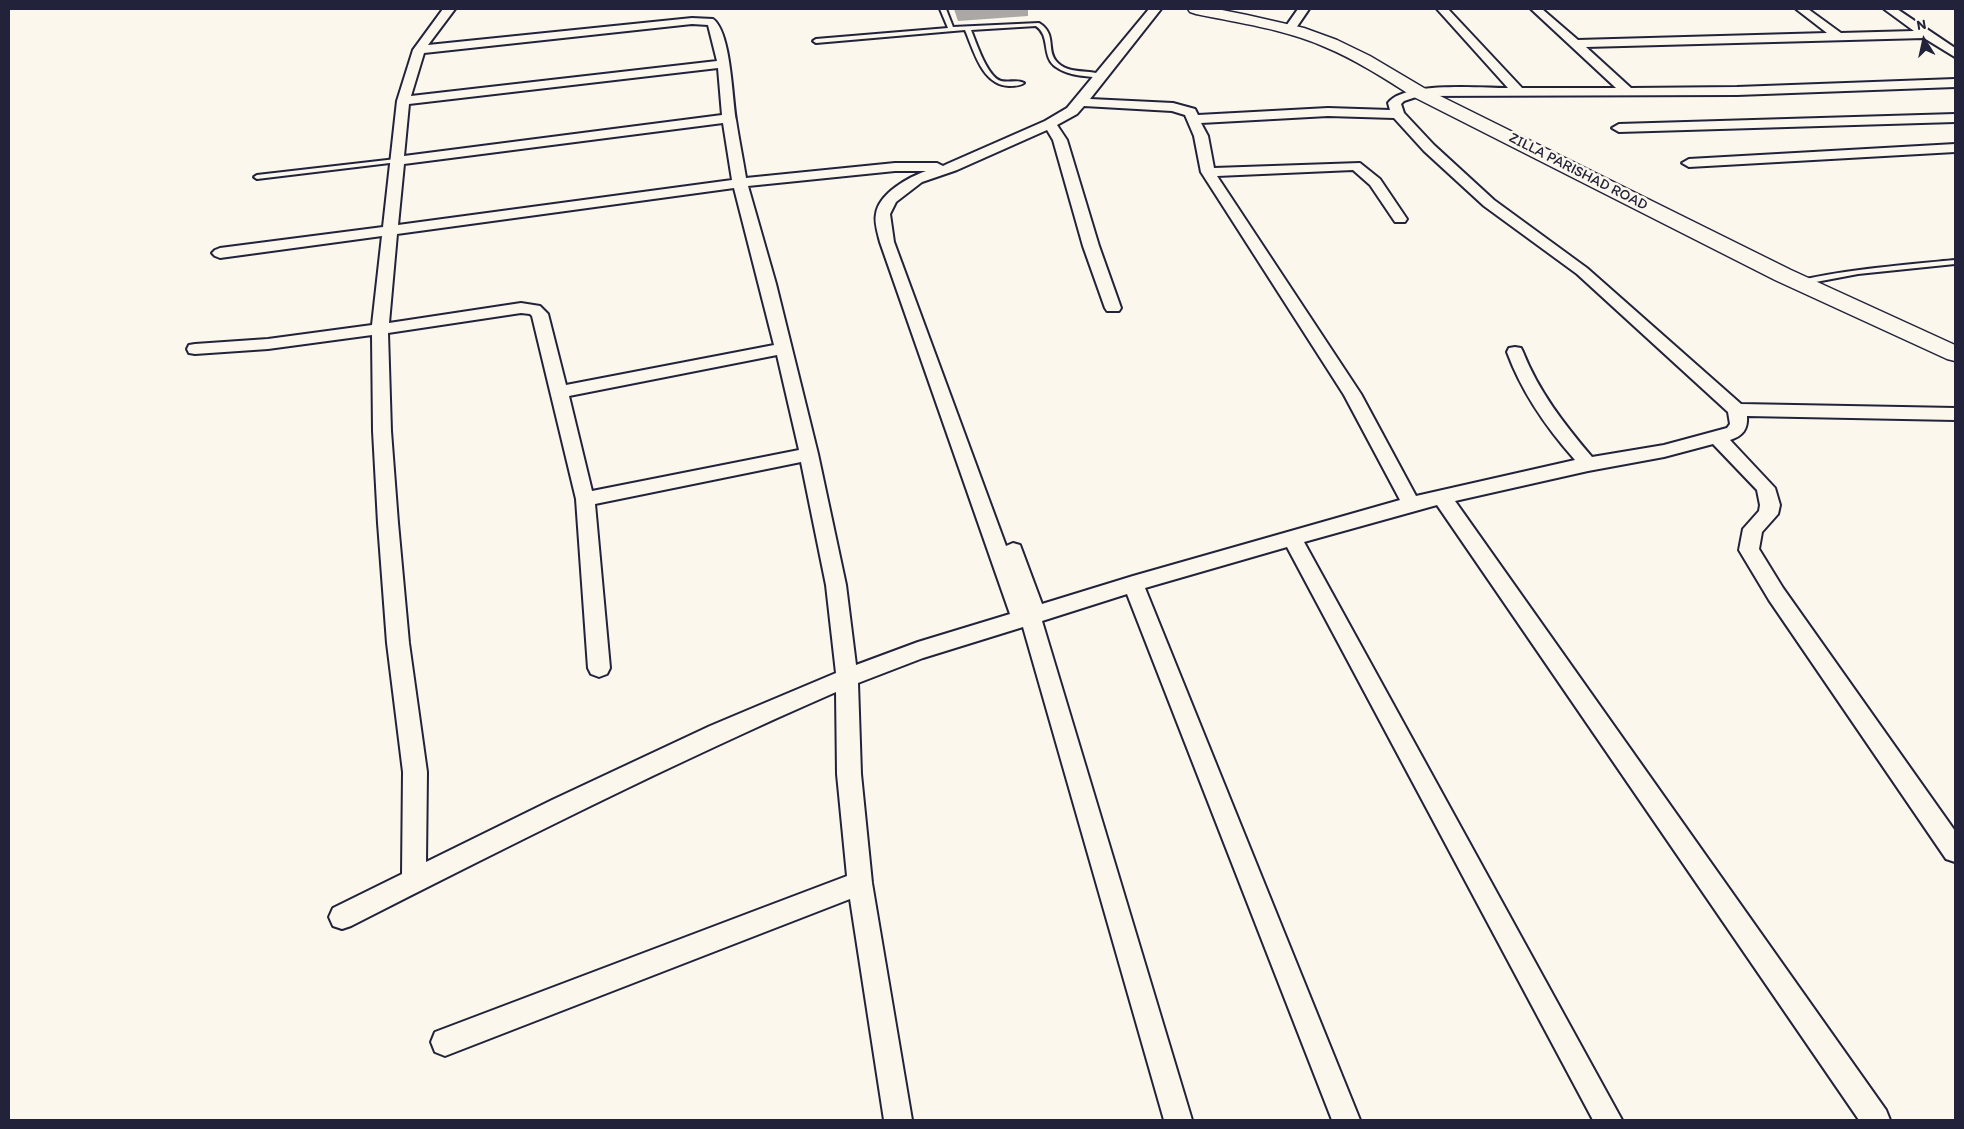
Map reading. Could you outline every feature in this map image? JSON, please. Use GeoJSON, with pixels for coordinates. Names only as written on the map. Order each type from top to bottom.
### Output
{"type":"FeatureCollection","features":[{"type":"Feature","properties":{"kind":"main road","name":"ZILLA PARISHAD ROAD"},"geometry":{"type":"LineString","coordinates":[[1196,9],[1290,29],[1330,43],[1372,64],[1418,92],[1800,283],[1955,354]]}},
{"type":"Feature","properties":{"kind":"street"},"geometry":{"type":"LineString","coordinates":[[414,881],[415,772],[398,643],[388,523],[382,431],[380,329],[403,101],[419,50],[452,9]]}},
{"type":"Feature","properties":{"kind":"street"},"geometry":{"type":"LineString","coordinates":[[1155,9],[1072,111],[1050,124],[929,176],[896,206],[894,219],[899,239],[1029,616],[1178,1120]]}},
{"type":"Feature","properties":{"kind":"street"},"geometry":{"type":"LineString","coordinates":[[1290,29],[1303,9]]}},
{"type":"Feature","properties":{"kind":"street"},"geometry":{"type":"LineString","coordinates":[[1442,9],[1518,91]]}},
{"type":"Feature","properties":{"kind":"street"},"geometry":{"type":"LineString","coordinates":[[1536,9],[1626,90]]}},
{"type":"Feature","properties":{"kind":"street"},"geometry":{"type":"LineString","coordinates":[[1801,9],[1839,37]]}},
{"type":"Feature","properties":{"kind":"street"},"geometry":{"type":"LineString","coordinates":[[1890,9],[1955,53]]}},
{"type":"Feature","properties":{"kind":"street"},"geometry":{"type":"LineString","coordinates":[[419,50],[692,21],[712,16],[724,64],[729,118],[740,183],[810,454],[836,585],[847,678],[849,774],[860,883],[898,1120]]}},
{"type":"Feature","properties":{"kind":"street"},"geometry":{"type":"LineString","coordinates":[[1575,44],[1927,34]]}},
{"type":"Feature","properties":{"kind":"street"},"geometry":{"type":"LineString","coordinates":[[403,101],[724,64]]}},
{"type":"Feature","properties":{"kind":"street"},"geometry":{"type":"LineString","coordinates":[[342,917],[560,808],[718,734],[847,678],[918,651],[1133,584],[1411,504],[1588,464],[1664,451],[1733,433],[1739,425],[1737,410],[1582,271],[1489,203],[1428,148],[1398,114],[1394,103],[1398,98],[1418,92],[1738,91],[1955,83]]}},
{"type":"Feature","properties":{"kind":"street"},"geometry":{"type":"LineString","coordinates":[[1081,102],[1173,107],[1190,112],[1200,136],[1208,172],[1352,394],[1411,504]]}},
{"type":"Feature","properties":{"kind":"street"},"geometry":{"type":"LineString","coordinates":[[1194,119],[1310,113],[1398,114]]}},
{"type":"Feature","properties":{"kind":"street"},"geometry":{"type":"LineString","coordinates":[[396,161],[729,118]]}},
{"type":"Feature","properties":{"kind":"street"},"geometry":{"type":"LineString","coordinates":[[1619,128],[1955,118]]}},
{"type":"Feature","properties":{"kind":"street"},"geometry":{"type":"LineString","coordinates":[[1050,124],[1060,140],[1091,246],[1113,308]]}},
{"type":"Feature","properties":{"kind":"street"},"geometry":{"type":"LineString","coordinates":[[1689,163],[1955,148]]}},
{"type":"Feature","properties":{"kind":"street"},"geometry":{"type":"LineString","coordinates":[[1208,172],[1355,166],[1365,170],[1372,178],[1400,219]]}},
{"type":"Feature","properties":{"kind":"street"},"geometry":{"type":"LineString","coordinates":[[220,253],[740,183],[895,167],[952,167]]}},
{"type":"Feature","properties":{"kind":"street"},"geometry":{"type":"LineString","coordinates":[[195,349],[268,344],[521,308],[534,309],[540,314],[585,499],[599,668]]}},
{"type":"Feature","properties":{"kind":"street"},"geometry":{"type":"LineString","coordinates":[[559,392],[784,348]]}},
{"type":"Feature","properties":{"kind":"street"},"geometry":{"type":"LineString","coordinates":[[1515,352],[1523,377],[1535,398],[1588,464]]}},
{"type":"Feature","properties":{"kind":"street"},"geometry":{"type":"LineString","coordinates":[[1737,410],[1955,414]]}},
{"type":"Feature","properties":{"kind":"street"},"geometry":{"type":"LineString","coordinates":[[1718,438],[1766,488],[1770,505],[1768,514],[1753,529],[1749,550],[1776,594],[1952,840]]}},
{"type":"Feature","properties":{"kind":"street"},"geometry":{"type":"LineString","coordinates":[[585,499],[810,454]]}},
{"type":"Feature","properties":{"kind":"street"},"geometry":{"type":"LineString","coordinates":[[1442,497],[1876,1120]]}},
{"type":"Feature","properties":{"kind":"street"},"geometry":{"type":"LineString","coordinates":[[1292,539],[1608,1120]]}},
{"type":"Feature","properties":{"kind":"street"},"geometry":{"type":"LineString","coordinates":[[1133,584],[1346,1120]]}},
{"type":"Feature","properties":{"kind":"street"},"geometry":{"type":"LineString","coordinates":[[445,1042],[860,883]]}},
{"type":"Feature","properties":{"kind":"lane"},"geometry":{"type":"LineString","coordinates":[[942,9],[951,29]]}},
{"type":"Feature","properties":{"kind":"lane"},"geometry":{"type":"LineString","coordinates":[[816,41],[951,29],[1037,24],[1044,27],[1052,60],[1059,67],[1102,76]]}},
{"type":"Feature","properties":{"kind":"lane"},"geometry":{"type":"LineString","coordinates":[[967,28],[989,74],[994,80],[1004,84],[1020,84]]}},
{"type":"Feature","properties":{"kind":"lane"},"geometry":{"type":"LineString","coordinates":[[257,176],[396,161]]}},
{"type":"Feature","properties":{"kind":"lane"},"geometry":{"type":"LineString","coordinates":[[1800,283],[1830,275],[1861,270],[1955,262]]}}]}
